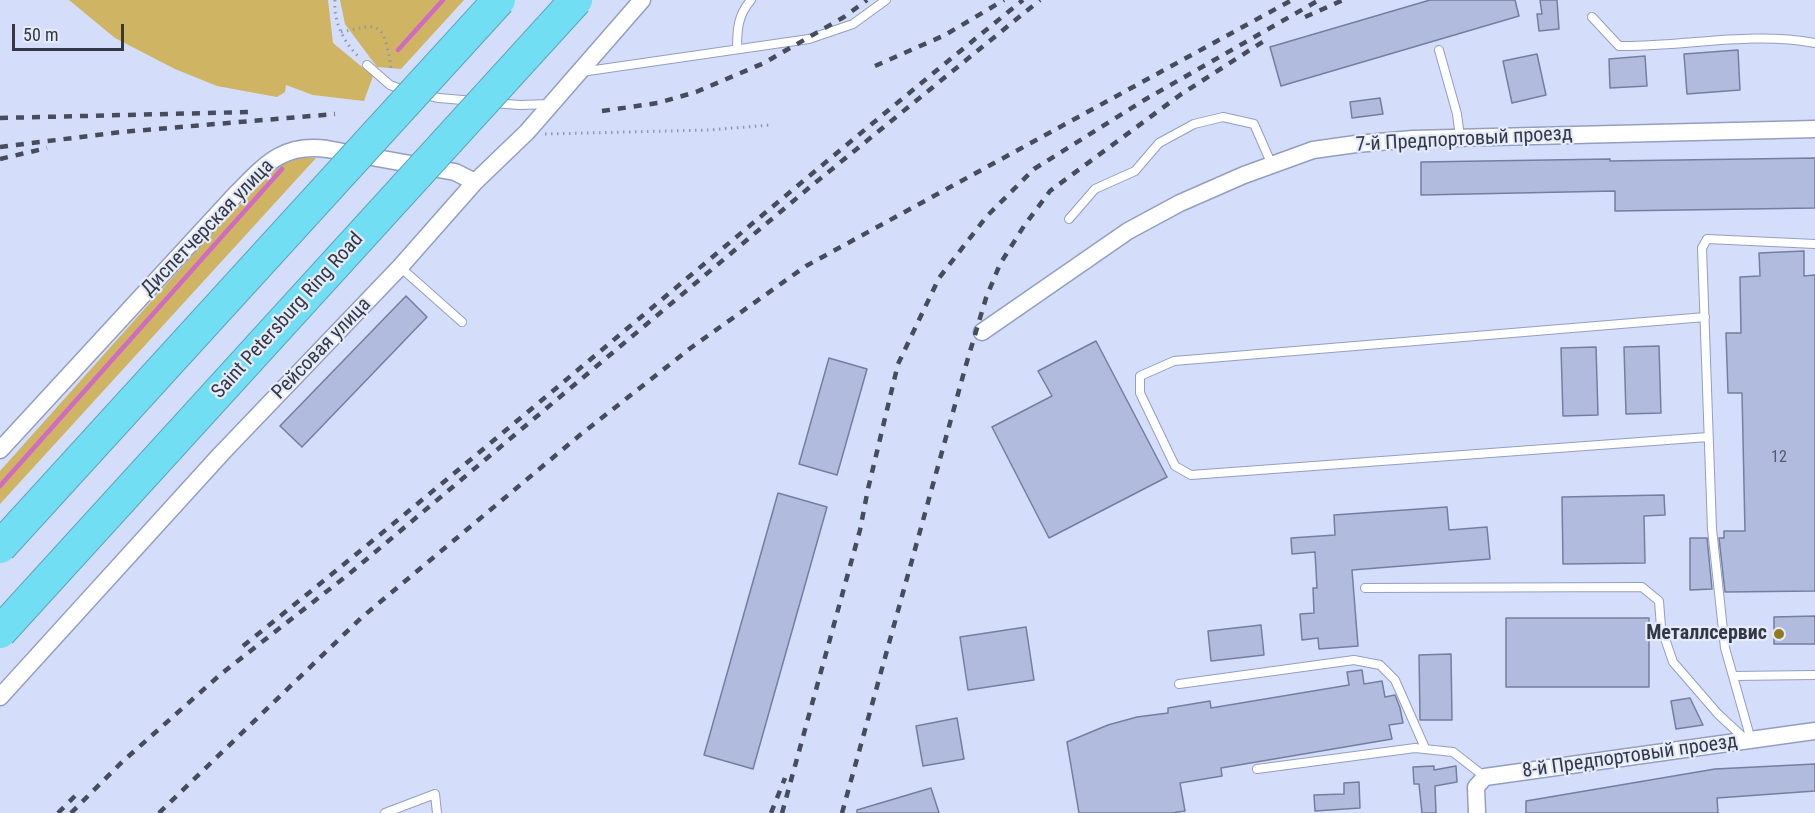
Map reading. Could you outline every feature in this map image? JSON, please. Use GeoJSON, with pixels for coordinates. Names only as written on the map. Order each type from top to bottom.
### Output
{"type":"FeatureCollection","features":[{"type":"Feature","properties":{"kind":"highway"},"geometry":{"type":"LineString","coordinates":[[0,547],[499,0]]}},
{"type":"Feature","properties":{"kind":"highway","name":"Saint Petersburg Ring Road"},"geometry":{"type":"LineString","coordinates":[[0,632],[576,0]]}},
{"type":"Feature","properties":{"kind":"street","name":"Рейсовая улица"},"geometry":{"type":"LineString","coordinates":[[0,697],[221,454],[400,267],[475,182],[527,132],[642,0]]}},
{"type":"Feature","properties":{"kind":"street","name":"7-й Предпортовый проезд"},"geometry":{"type":"LineString","coordinates":[[982,332],[1128,231],[1180,203],[1244,175],[1313,150],[1356,144],[1460,137],[1815,129]]}},
{"type":"Feature","properties":{"kind":"street","name":"Диспетчерская улица"},"geometry":{"type":"LineString","coordinates":[[0,450],[236,194],[278,155],[286,151],[315,147],[455,172],[475,182]]}},
{"type":"Feature","properties":{"kind":"street","name":"8-й Предпортовый проезд"},"geometry":{"type":"LineString","coordinates":[[1485,777],[1815,731]]}},
{"type":"Feature","properties":{"kind":"street"},"geometry":{"type":"LineString","coordinates":[[1477,813],[1476,787],[1485,777]]}},
{"type":"Feature","properties":{"kind":"lane"},"geometry":{"type":"LineString","coordinates":[[737,49],[737,26],[742,10],[751,0]]}},
{"type":"Feature","properties":{"kind":"lane"},"geometry":{"type":"LineString","coordinates":[[577,73],[808,39],[853,24],[886,0]]}},
{"type":"Feature","properties":{"kind":"lane"},"geometry":{"type":"LineString","coordinates":[[1592,17],[1619,46],[1657,46],[1747,38],[1794,39],[1815,43]]}},
{"type":"Feature","properties":{"kind":"lane"},"geometry":{"type":"LineString","coordinates":[[1439,50],[1460,137]]}},
{"type":"Feature","properties":{"kind":"lane"},"geometry":{"type":"LineString","coordinates":[[367,65],[390,84],[404,90],[439,98],[520,105],[551,104]]}},
{"type":"Feature","properties":{"kind":"lane"},"geometry":{"type":"LineString","coordinates":[[1069,219],[1095,189],[1135,171],[1159,143],[1194,124],[1223,117],[1254,124],[1272,165]]}},
{"type":"Feature","properties":{"kind":"lane"},"geometry":{"type":"LineString","coordinates":[[1749,740],[1725,648],[1712,529],[1702,248],[1707,239],[1815,244]]}},
{"type":"Feature","properties":{"kind":"lane"},"geometry":{"type":"LineString","coordinates":[[400,267],[462,322]]}},
{"type":"Feature","properties":{"kind":"lane"},"geometry":{"type":"LineString","coordinates":[[1704,317],[1174,361],[1140,376],[1140,393],[1175,466],[1191,475],[1708,437]]}},
{"type":"Feature","properties":{"kind":"lane"},"geometry":{"type":"LineString","coordinates":[[1365,588],[1641,587],[1659,601],[1661,627],[1673,662],[1713,709],[1749,740]]}},
{"type":"Feature","properties":{"kind":"lane"},"geometry":{"type":"LineString","coordinates":[[1179,684],[1354,660],[1380,665],[1395,680],[1425,748]]}},
{"type":"Feature","properties":{"kind":"lane"},"geometry":{"type":"LineString","coordinates":[[1733,676],[1815,675]]}},
{"type":"Feature","properties":{"kind":"lane"},"geometry":{"type":"LineString","coordinates":[[1257,769],[1425,748],[1453,752],[1485,777]]}},
{"type":"Feature","properties":{"kind":"lane"},"geometry":{"type":"LineString","coordinates":[[385,813],[435,794],[436,813]]}},
{"type":"Feature","properties":{"kind":"path"},"geometry":{"type":"LineString","coordinates":[[335,0],[335,14],[341,32],[354,52],[367,65]]}},
{"type":"Feature","properties":{"kind":"path"},"geometry":{"type":"LineString","coordinates":[[341,32],[377,27],[384,34],[391,64],[390,84]]}},
{"type":"Feature","properties":{"kind":"path"},"geometry":{"type":"LineString","coordinates":[[527,132],[546,134],[709,130],[771,125]]}},
{"type":"Feature","properties":{"kind":"shaded area"},"geometry":{"type":"Polygon","coordinates":[[[69,0],[328,0],[333,43],[373,76],[364,101],[313,95],[286,85],[285,92],[277,97],[217,86],[175,69],[115,38],[69,0]]]}},
{"type":"Feature","properties":{"kind":"shaded area"},"geometry":{"type":"Polygon","coordinates":[[[340,0],[464,0],[401,69],[377,67],[345,24],[340,0]]]}},
{"type":"Feature","properties":{"kind":"shaded area"},"geometry":{"type":"Polygon","coordinates":[[[301,158],[316,158],[0,504],[0,471],[222,222],[278,167],[301,158]]]}},
{"type":"Feature","properties":{"kind":"building"},"geometry":{"type":"Polygon","coordinates":[[[1430,0],[1515,0],[1519,16],[1281,86],[1270,47],[1430,0]]]}},
{"type":"Feature","properties":{"kind":"building"},"geometry":{"type":"Polygon","coordinates":[[[1540,0],[1557,0],[1559,29],[1539,31],[1537,14],[1542,14],[1540,0]]]}},
{"type":"Feature","properties":{"kind":"building"},"geometry":{"type":"Polygon","coordinates":[[[1738,50],[1740,90],[1687,94],[1684,54],[1738,50]]]}},
{"type":"Feature","properties":{"kind":"building"},"geometry":{"type":"Polygon","coordinates":[[[1537,54],[1546,95],[1512,103],[1503,61],[1537,54]]]}},
{"type":"Feature","properties":{"kind":"building"},"geometry":{"type":"Polygon","coordinates":[[[1645,56],[1647,86],[1610,88],[1609,59],[1645,56]]]}},
{"type":"Feature","properties":{"kind":"building"},"geometry":{"type":"Polygon","coordinates":[[[1380,98],[1383,114],[1352,118],[1350,102],[1380,98]]]}},
{"type":"Feature","properties":{"kind":"building"},"geometry":{"type":"Polygon","coordinates":[[[1815,158],[1815,208],[1615,211],[1615,191],[1421,195],[1421,162],[1815,158]]]}},
{"type":"Feature","properties":{"kind":"building"},"geometry":{"type":"Polygon","coordinates":[[[1804,251],[1804,276],[1815,275],[1815,591],[1725,592],[1719,538],[1724,538],[1724,531],[1745,531],[1742,393],[1728,393],[1726,333],[1741,333],[1740,277],[1760,276],[1759,253],[1804,251]]]}},
{"type":"Feature","properties":{"kind":"building"},"geometry":{"type":"Polygon","coordinates":[[[406,296],[427,317],[302,447],[280,426],[406,296]]]}},
{"type":"Feature","properties":{"kind":"building"},"geometry":{"type":"Polygon","coordinates":[[[1096,341],[1167,477],[1049,538],[992,427],[1052,396],[1038,371],[1096,341]]]}},
{"type":"Feature","properties":{"kind":"building"},"geometry":{"type":"Polygon","coordinates":[[[1659,346],[1661,413],[1626,414],[1624,347],[1659,346]]]}},
{"type":"Feature","properties":{"kind":"building"},"geometry":{"type":"Polygon","coordinates":[[[1596,347],[1598,415],[1563,416],[1561,348],[1596,347]]]}},
{"type":"Feature","properties":{"kind":"building"},"geometry":{"type":"Polygon","coordinates":[[[829,358],[867,369],[837,475],[799,464],[829,358]]]}},
{"type":"Feature","properties":{"kind":"building"},"geometry":{"type":"Polygon","coordinates":[[[778,493],[827,507],[753,769],[704,755],[778,493]]]}},
{"type":"Feature","properties":{"kind":"building"},"geometry":{"type":"Polygon","coordinates":[[[1664,495],[1665,515],[1644,516],[1645,563],[1563,564],[1562,497],[1664,495]]]}},
{"type":"Feature","properties":{"kind":"building"},"geometry":{"type":"Polygon","coordinates":[[[1447,507],[1449,530],[1487,527],[1490,559],[1352,570],[1358,646],[1319,649],[1318,638],[1302,640],[1300,614],[1314,613],[1313,588],[1317,588],[1315,552],[1292,554],[1291,538],[1335,535],[1334,515],[1447,507]]]}},
{"type":"Feature","properties":{"kind":"building"},"geometry":{"type":"Polygon","coordinates":[[[1690,538],[1707,538],[1712,589],[1690,590],[1690,538]]]}},
{"type":"Feature","properties":{"kind":"building"},"geometry":{"type":"Polygon","coordinates":[[[1815,616],[1815,644],[1774,644],[1774,617],[1815,616]]]}},
{"type":"Feature","properties":{"kind":"building"},"geometry":{"type":"Polygon","coordinates":[[[1506,618],[1649,618],[1649,687],[1506,687],[1506,618]]]}},
{"type":"Feature","properties":{"kind":"building"},"geometry":{"type":"Polygon","coordinates":[[[1261,625],[1264,655],[1211,661],[1208,631],[1261,625]]]}},
{"type":"Feature","properties":{"kind":"building"},"geometry":{"type":"Polygon","coordinates":[[[1026,627],[1034,680],[968,690],[960,637],[1026,627]]]}},
{"type":"Feature","properties":{"kind":"building"},"geometry":{"type":"Polygon","coordinates":[[[1451,654],[1452,720],[1420,720],[1419,655],[1451,654]]]}},
{"type":"Feature","properties":{"kind":"building"},"geometry":{"type":"Polygon","coordinates":[[[1362,670],[1364,684],[1382,681],[1385,697],[1395,695],[1403,723],[1389,725],[1392,739],[1221,768],[1222,776],[1180,783],[1185,811],[1079,813],[1067,742],[1108,725],[1137,717],[1168,713],[1168,708],[1210,701],[1211,708],[1349,685],[1347,672],[1362,670]]]}},
{"type":"Feature","properties":{"kind":"building"},"geometry":{"type":"Polygon","coordinates":[[[1690,698],[1703,725],[1676,729],[1671,701],[1690,698]]]}},
{"type":"Feature","properties":{"kind":"building"},"geometry":{"type":"Polygon","coordinates":[[[957,718],[964,759],[923,766],[916,726],[957,718]]]}},
{"type":"Feature","properties":{"kind":"building"},"geometry":{"type":"Polygon","coordinates":[[[1815,764],[1815,791],[1717,798],[1718,813],[1526,813],[1526,801],[1715,769],[1815,764]]]}},
{"type":"Feature","properties":{"kind":"building"},"geometry":{"type":"Polygon","coordinates":[[[1434,766],[1434,770],[1456,766],[1457,782],[1435,786],[1436,813],[1422,813],[1419,784],[1414,784],[1413,767],[1434,766]]]}},
{"type":"Feature","properties":{"kind":"building"},"geometry":{"type":"Polygon","coordinates":[[[1359,782],[1360,808],[1315,811],[1314,795],[1344,794],[1344,783],[1359,782]]]}},
{"type":"Feature","properties":{"kind":"building"},"geometry":{"type":"Polygon","coordinates":[[[931,788],[939,813],[857,813],[857,810],[931,788]]]}},
{"type":"Feature","properties":{"kind":"waterway"},"geometry":{"type":"LineString","coordinates":[[398,50],[443,0]]}},
{"type":"Feature","properties":{"kind":"waterway"},"geometry":{"type":"LineString","coordinates":[[0,486],[282,169]]}},
{"type":"Feature","properties":{"kind":"railway"},"geometry":{"type":"LineString","coordinates":[[602,111],[658,103],[696,92],[764,63],[844,17],[867,0]]}},
{"type":"Feature","properties":{"kind":"railway"},"geometry":{"type":"LineString","coordinates":[[875,66],[945,35],[1004,0]]}},
{"type":"Feature","properties":{"kind":"railway"},"geometry":{"type":"LineString","coordinates":[[243,646],[1023,0]]}},
{"type":"Feature","properties":{"kind":"railway"},"geometry":{"type":"LineString","coordinates":[[71,813],[122,762],[221,674],[349,574],[810,187],[1040,0]]}},
{"type":"Feature","properties":{"kind":"railway"},"geometry":{"type":"LineString","coordinates":[[159,813],[361,618],[580,435],[692,347],[806,266],[1292,0]]}},
{"type":"Feature","properties":{"kind":"railway"},"geometry":{"type":"LineString","coordinates":[[782,813],[860,530],[898,364],[939,278],[987,216],[1034,169],[1146,99],[1319,0]]}},
{"type":"Feature","properties":{"kind":"railway"},"geometry":{"type":"LineString","coordinates":[[1305,17],[1343,0]]}},
{"type":"Feature","properties":{"kind":"railway"},"geometry":{"type":"LineString","coordinates":[[842,813],[966,365],[986,298],[1000,264],[1050,191],[1180,95],[1267,39]]}},
{"type":"Feature","properties":{"kind":"railway"},"geometry":{"type":"LineString","coordinates":[[0,118],[250,112]]}},
{"type":"Feature","properties":{"kind":"railway"},"geometry":{"type":"LineString","coordinates":[[0,147],[121,132],[335,114]]}},
{"type":"Feature","properties":{"kind":"railway"},"geometry":{"type":"LineString","coordinates":[[0,159],[47,148]]}},
{"type":"Feature","properties":{"kind":"railway"},"geometry":{"type":"LineString","coordinates":[[771,813],[785,778]]}},
{"type":"Feature","properties":{"kind":"railway"},"geometry":{"type":"LineString","coordinates":[[58,813],[75,796]]}},
{"type":"Feature","properties":{"kind":"place","name":"Металлсервис"},"geometry":{"type":"Point","coordinates":[1779,634]}}]}
